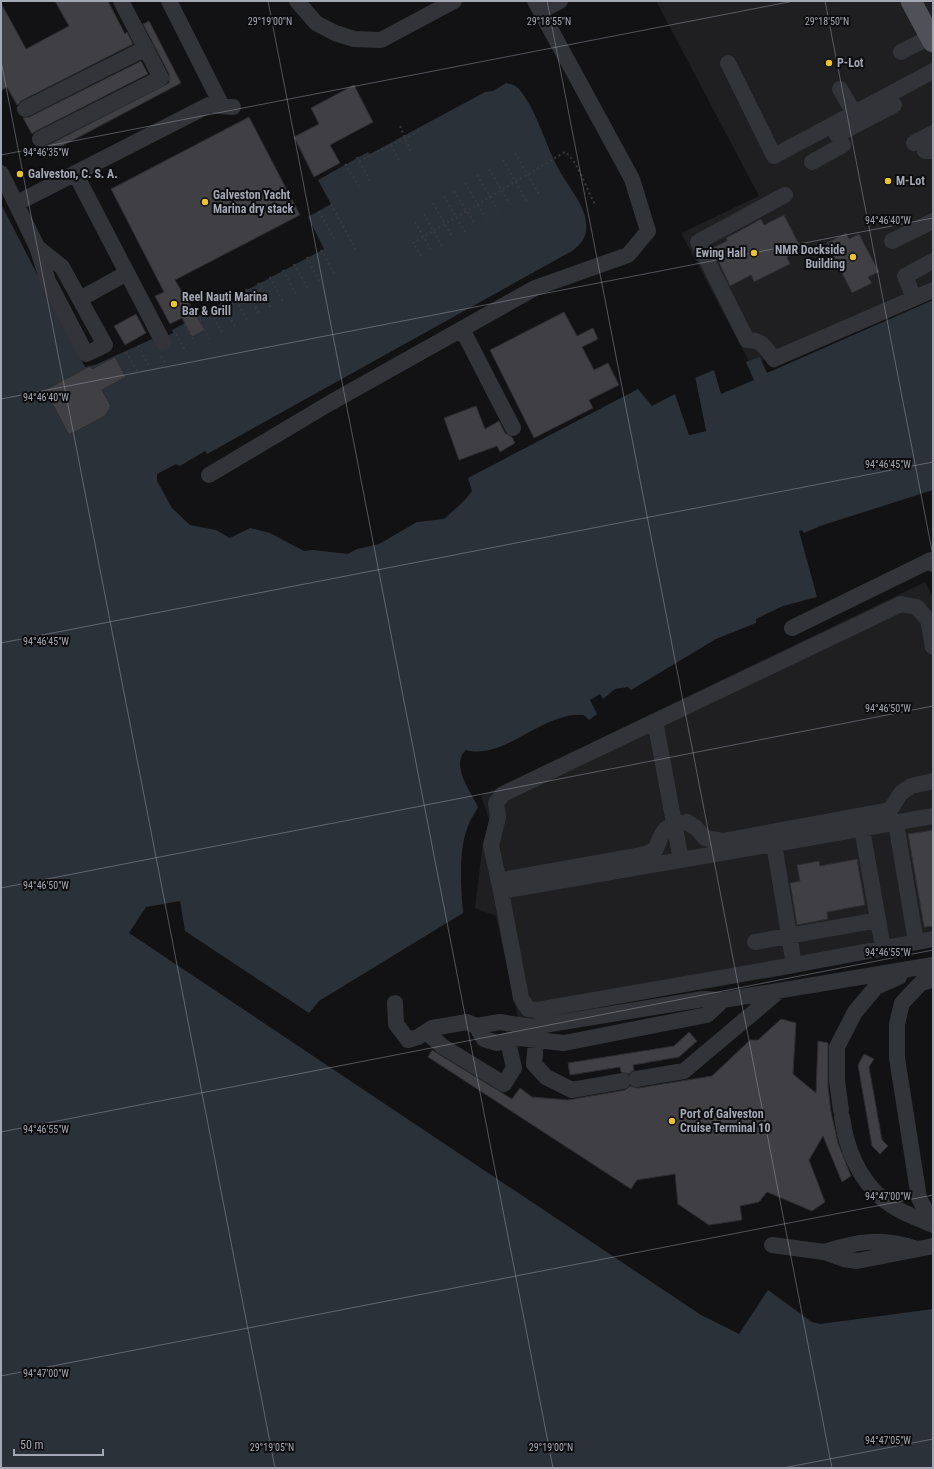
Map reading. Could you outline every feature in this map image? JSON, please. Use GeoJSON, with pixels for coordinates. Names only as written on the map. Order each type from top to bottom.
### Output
{"type":"FeatureCollection","features":[{"type":"Feature","properties":{"kind":"main road"},"geometry":{"type":"LineString","coordinates":[[911,1],[932,39]]}},
{"type":"Feature","properties":{"kind":"street"},"geometry":{"type":"LineString","coordinates":[[40,139],[161,78],[121,1]]}},
{"type":"Feature","properties":{"kind":"street"},"geometry":{"type":"LineString","coordinates":[[17,203],[208,105],[228,106],[170,1]]}},
{"type":"Feature","properties":{"kind":"street"},"geometry":{"type":"LineString","coordinates":[[304,4],[316,22],[335,33],[354,39],[381,40],[454,1]]}},
{"type":"Feature","properties":{"kind":"street"},"geometry":{"type":"LineString","coordinates":[[209,475],[330,403],[535,288],[628,255],[648,231],[632,179],[538,6],[560,1]]}},
{"type":"Feature","properties":{"kind":"street"},"geometry":{"type":"LineString","coordinates":[[901,52],[932,39]]}},
{"type":"Feature","properties":{"kind":"street"},"geometry":{"type":"LineString","coordinates":[[25,109],[146,48]]}},
{"type":"Feature","properties":{"kind":"street"},"geometry":{"type":"LineString","coordinates":[[728,63],[774,156],[933,71]]}},
{"type":"Feature","properties":{"kind":"street"},"geometry":{"type":"LineString","coordinates":[[840,90],[854,114]]}},
{"type":"Feature","properties":{"kind":"street"},"geometry":{"type":"LineString","coordinates":[[812,162],[840,140],[894,106]]}},
{"type":"Feature","properties":{"kind":"street"},"geometry":{"type":"LineString","coordinates":[[914,143],[933,133]]}},
{"type":"Feature","properties":{"kind":"street"},"geometry":{"type":"LineString","coordinates":[[930,159],[925,151],[927,145],[933,142]]}},
{"type":"Feature","properties":{"kind":"street"},"geometry":{"type":"LineString","coordinates":[[1,173],[37,246],[48,281],[86,354],[105,344],[62,267],[37,246]]}},
{"type":"Feature","properties":{"kind":"street"},"geometry":{"type":"LineString","coordinates":[[74,173],[163,342]]}},
{"type":"Feature","properties":{"kind":"street"},"geometry":{"type":"LineString","coordinates":[[785,195],[698,242],[747,340],[757,340],[763,343],[774,359],[933,290]]}},
{"type":"Feature","properties":{"kind":"street"},"geometry":{"type":"LineString","coordinates":[[892,241],[933,222]]}},
{"type":"Feature","properties":{"kind":"street"},"geometry":{"type":"LineString","coordinates":[[914,298],[905,276],[933,261]]}},
{"type":"Feature","properties":{"kind":"street"},"geometry":{"type":"LineString","coordinates":[[80,299],[127,273]]}},
{"type":"Feature","properties":{"kind":"street"},"geometry":{"type":"LineString","coordinates":[[462,329],[513,428]]}},
{"type":"Feature","properties":{"kind":"street"},"geometry":{"type":"LineString","coordinates":[[792,628],[931,560],[933,564]]}},
{"type":"Feature","properties":{"kind":"street"},"geometry":{"type":"LineString","coordinates":[[933,647],[928,620],[917,606],[901,604],[503,794],[496,803],[498,816],[492,846],[521,998],[528,1009],[537,1010],[933,939]]}},
{"type":"Feature","properties":{"kind":"street"},"geometry":{"type":"LineString","coordinates":[[655,721],[681,860]]}},
{"type":"Feature","properties":{"kind":"street"},"geometry":{"type":"LineString","coordinates":[[500,886],[646,854],[656,849],[661,834],[669,825],[687,822],[696,828],[704,838],[723,840],[890,810],[901,793],[911,786],[933,782]]}},
{"type":"Feature","properties":{"kind":"street"},"geometry":{"type":"LineString","coordinates":[[500,886],[681,860],[933,816]]}},
{"type":"Feature","properties":{"kind":"street"},"geometry":{"type":"LineString","coordinates":[[896,823],[916,942]]}},
{"type":"Feature","properties":{"kind":"street"},"geometry":{"type":"LineString","coordinates":[[862,829],[883,948]]}},
{"type":"Feature","properties":{"kind":"street"},"geometry":{"type":"LineString","coordinates":[[774,844],[794,965]]}},
{"type":"Feature","properties":{"kind":"street"},"geometry":{"type":"LineString","coordinates":[[755,942],[878,920]]}},
{"type":"Feature","properties":{"kind":"street"},"geometry":{"type":"LineString","coordinates":[[476,1026],[484,1039],[497,1042],[508,1041],[534,1034],[702,999],[723,1000],[926,966]]}},
{"type":"Feature","properties":{"kind":"street"},"geometry":{"type":"LineString","coordinates":[[926,966],[876,987],[855,1012],[837,1047],[837,1081],[845,1137],[860,1172],[884,1200],[933,1224]]}},
{"type":"Feature","properties":{"kind":"street"},"geometry":{"type":"LineString","coordinates":[[933,980],[921,983],[902,1003],[897,1024],[897,1051],[919,1198],[933,1224]]}},
{"type":"Feature","properties":{"kind":"street"},"geometry":{"type":"LineString","coordinates":[[534,1034],[534,1064],[546,1077],[572,1090],[684,1071],[779,991]]}},
{"type":"Feature","properties":{"kind":"street"},"geometry":{"type":"LineString","coordinates":[[395,1003],[396,1024],[408,1040],[418,1037],[432,1028],[467,1022],[476,1026],[500,1022],[534,1034]]}},
{"type":"Feature","properties":{"kind":"street"},"geometry":{"type":"LineString","coordinates":[[426,1032],[442,1046],[504,1084],[514,1068],[508,1041]]}},
{"type":"Feature","properties":{"kind":"street"},"geometry":{"type":"LineString","coordinates":[[772,1245],[824,1252],[842,1246],[874,1240],[925,1247]]}},
{"type":"Feature","properties":{"kind":"path"},"geometry":{"type":"LineString","coordinates":[[400,126],[412,154]]}},
{"type":"Feature","properties":{"kind":"path"},"geometry":{"type":"LineString","coordinates":[[359,161],[423,129]]}},
{"type":"Feature","properties":{"kind":"path"},"geometry":{"type":"LineString","coordinates":[[391,145],[399,160]]}},
{"type":"Feature","properties":{"kind":"path"},"geometry":{"type":"LineString","coordinates":[[421,256],[413,243],[565,152],[583,179],[588,194],[595,204]]}},
{"type":"Feature","properties":{"kind":"path"},"geometry":{"type":"LineString","coordinates":[[515,153],[539,194]]}},
{"type":"Feature","properties":{"kind":"path"},"geometry":{"type":"LineString","coordinates":[[357,157],[370,181]]}},
{"type":"Feature","properties":{"kind":"path"},"geometry":{"type":"LineString","coordinates":[[503,160],[527,202]]}},
{"type":"Feature","properties":{"kind":"path"},"geometry":{"type":"LineString","coordinates":[[345,164],[359,186]]}},
{"type":"Feature","properties":{"kind":"path"},"geometry":{"type":"LineString","coordinates":[[489,168],[510,204]]}},
{"type":"Feature","properties":{"kind":"path"},"geometry":{"type":"LineString","coordinates":[[477,175],[498,210]]}},
{"type":"Feature","properties":{"kind":"path"},"geometry":{"type":"LineString","coordinates":[[466,183],[486,218]]}},
{"type":"Feature","properties":{"kind":"path"},"geometry":{"type":"LineString","coordinates":[[454,191],[475,224]]}},
{"type":"Feature","properties":{"kind":"path"},"geometry":{"type":"LineString","coordinates":[[444,196],[465,232]]}},
{"type":"Feature","properties":{"kind":"path"},"geometry":{"type":"LineString","coordinates":[[331,204],[356,252]]}},
{"type":"Feature","properties":{"kind":"path"},"geometry":{"type":"LineString","coordinates":[[433,204],[453,238]]}},
{"type":"Feature","properties":{"kind":"path"},"geometry":{"type":"LineString","coordinates":[[319,210],[334,239]]}},
{"type":"Feature","properties":{"kind":"path"},"geometry":{"type":"LineString","coordinates":[[424,214],[442,246]]}},
{"type":"Feature","properties":{"kind":"path"},"geometry":{"type":"LineString","coordinates":[[415,222],[431,250]]}},
{"type":"Feature","properties":{"kind":"path"},"geometry":{"type":"LineString","coordinates":[[321,250],[334,273]]}},
{"type":"Feature","properties":{"kind":"path"},"geometry":{"type":"LineString","coordinates":[[307,258],[320,283]]}},
{"type":"Feature","properties":{"kind":"path"},"geometry":{"type":"LineString","coordinates":[[294,264],[308,289]]}},
{"type":"Feature","properties":{"kind":"path"},"geometry":{"type":"LineString","coordinates":[[283,270],[296,295]]}},
{"type":"Feature","properties":{"kind":"path"},"geometry":{"type":"LineString","coordinates":[[270,277],[283,302]]}},
{"type":"Feature","properties":{"kind":"path"},"geometry":{"type":"LineString","coordinates":[[258,283],[271,308]]}},
{"type":"Feature","properties":{"kind":"path"},"geometry":{"type":"LineString","coordinates":[[246,289],[259,313]]}},
{"type":"Feature","properties":{"kind":"path"},"geometry":{"type":"LineString","coordinates":[[234,296],[247,320]]}},
{"type":"Feature","properties":{"kind":"path"},"geometry":{"type":"LineString","coordinates":[[221,302],[235,327]]}},
{"type":"Feature","properties":{"kind":"path"},"geometry":{"type":"LineString","coordinates":[[209,309],[222,332]]}},
{"type":"Feature","properties":{"kind":"path"},"geometry":{"type":"LineString","coordinates":[[197,316],[209,340]]}},
{"type":"Feature","properties":{"kind":"path"},"geometry":{"type":"LineString","coordinates":[[185,324],[195,343]]}},
{"type":"Feature","properties":{"kind":"path"},"geometry":{"type":"LineString","coordinates":[[174,331],[186,352]]}},
{"type":"Feature","properties":{"kind":"path"},"geometry":{"type":"LineString","coordinates":[[138,346],[148,366]]}},
{"type":"Feature","properties":{"kind":"path"},"geometry":{"type":"LineString","coordinates":[[126,352],[138,371]]}},
{"type":"Feature","properties":{"kind":"shaded area"},"geometry":{"type":"Polygon","coordinates":[[[656,1],[933,1],[933,285],[751,365],[681,233],[759,196],[656,1]]]}},
{"type":"Feature","properties":{"kind":"shaded area"},"geometry":{"type":"Polygon","coordinates":[[[506,83],[512,84],[519,89],[531,107],[560,172],[583,210],[586,223],[586,233],[580,244],[572,251],[207,454],[205,451],[180,466],[176,464],[157,474],[157,481],[172,508],[190,525],[216,530],[230,538],[250,528],[270,533],[304,551],[313,550],[348,554],[357,549],[379,544],[417,522],[444,519],[464,501],[472,491],[468,478],[638,389],[652,406],[675,394],[689,435],[706,431],[695,378],[714,370],[721,394],[754,380],[746,362],[760,357],[767,373],[933,300],[933,490],[820,526],[804,533],[802,530],[799,531],[817,597],[783,606],[756,619],[756,623],[716,639],[631,690],[628,687],[615,689],[603,699],[600,694],[590,700],[597,714],[589,720],[584,715],[569,716],[554,720],[495,749],[480,751],[466,750],[460,763],[461,771],[478,807],[469,824],[465,836],[461,858],[463,913],[319,1001],[309,1013],[185,931],[180,901],[146,907],[129,933],[701,1315],[739,1334],[768,1290],[812,1322],[820,1324],[933,1309],[933,1468],[1,1468],[1,204],[85,367],[95,365],[152,339],[155,342],[173,333],[172,330],[324,249],[308,217],[331,204],[318,180],[368,152],[370,154],[485,92],[493,91],[506,83]]]}},
{"type":"Feature","properties":{"kind":"shaded area"},"geometry":{"type":"Polygon","coordinates":[[[925,582],[933,597],[933,947],[519,1022],[496,916],[475,908],[483,842],[490,822],[481,796],[925,582]]]}},
{"type":"Feature","properties":{"kind":"pier"},"geometry":{"type":"Polygon","coordinates":[[[695,376],[706,431],[689,435],[675,392],[690,433],[704,429],[693,378],[695,376]]]}},
{"type":"Feature","properties":{"kind":"building"},"geometry":{"type":"Polygon","coordinates":[[[55,1],[108,1],[125,34],[127,32],[133,44],[21,101],[17,105],[7,87],[1,91],[1,3],[26,49],[69,26],[55,1]]]}},
{"type":"Feature","properties":{"kind":"building"},"geometry":{"type":"Polygon","coordinates":[[[149,21],[181,83],[43,156],[39,148],[44,147],[169,83],[169,74],[143,24],[149,21]]]}},
{"type":"Feature","properties":{"kind":"building"},"geometry":{"type":"Polygon","coordinates":[[[141,61],[148,74],[32,134],[23,118],[29,117],[141,61]]]}},
{"type":"Feature","properties":{"kind":"building"},"geometry":{"type":"Polygon","coordinates":[[[354,85],[373,122],[330,145],[340,163],[314,177],[294,137],[319,124],[311,108],[354,85]]]}},
{"type":"Feature","properties":{"kind":"building","name":"Galveston Yacht Marina dry stack"},"geometry":{"type":"Polygon","coordinates":[[[249,117],[300,215],[175,280],[205,330],[192,337],[182,318],[170,324],[155,296],[164,292],[111,189],[249,117]]]}},
{"type":"Feature","properties":{"kind":"building","name":"Ewing Hall"},"geometry":{"type":"Polygon","coordinates":[[[784,215],[802,250],[787,257],[790,264],[754,282],[751,275],[730,286],[712,248],[727,241],[726,238],[761,219],[764,225],[784,215]]]}},
{"type":"Feature","properties":{"kind":"building","name":"NMR Dockside Building"},"geometry":{"type":"Polygon","coordinates":[[[846,233],[849,239],[859,234],[879,272],[868,277],[872,283],[852,293],[827,243],[846,233]]]}},
{"type":"Feature","properties":{"kind":"building"},"geometry":{"type":"Polygon","coordinates":[[[564,312],[577,336],[593,328],[598,339],[582,347],[594,370],[608,363],[619,385],[589,400],[593,408],[534,438],[490,350],[564,312]]]}},
{"type":"Feature","properties":{"kind":"building"},"geometry":{"type":"Polygon","coordinates":[[[136,314],[146,333],[125,345],[114,326],[136,314]]]}},
{"type":"Feature","properties":{"kind":"building"},"geometry":{"type":"Polygon","coordinates":[[[115,357],[126,377],[102,390],[111,406],[105,416],[69,435],[45,390],[90,366],[92,369],[115,357]]]}},
{"type":"Feature","properties":{"kind":"building"},"geometry":{"type":"Polygon","coordinates":[[[476,406],[485,429],[499,421],[505,433],[512,437],[515,443],[500,452],[497,446],[459,460],[444,418],[476,406]]]}},
{"type":"Feature","properties":{"kind":"building"},"geometry":{"type":"Polygon","coordinates":[[[933,830],[933,926],[924,927],[908,834],[933,830]]]}},
{"type":"Feature","properties":{"kind":"building"},"geometry":{"type":"Polygon","coordinates":[[[857,859],[865,905],[827,912],[828,919],[797,925],[790,883],[800,881],[797,865],[819,861],[820,866],[857,859]]]}},
{"type":"Feature","properties":{"kind":"building","name":"Port of Galveston Cruise Terminal 10"},"geometry":{"type":"Polygon","coordinates":[[[781,1019],[796,1023],[793,1074],[816,1093],[818,1041],[828,1043],[828,1087],[831,1112],[838,1143],[851,1176],[842,1182],[823,1136],[809,1160],[825,1202],[812,1211],[767,1192],[759,1202],[740,1206],[742,1220],[709,1225],[678,1204],[675,1174],[637,1180],[631,1189],[428,1057],[432,1050],[512,1099],[520,1088],[532,1097],[568,1100],[625,1090],[630,1086],[638,1088],[712,1076],[750,1040],[758,1040],[781,1019]]]}},
{"type":"Feature","properties":{"kind":"building"},"geometry":{"type":"Polygon","coordinates":[[[689,1032],[697,1041],[679,1057],[633,1065],[634,1070],[629,1074],[621,1072],[620,1067],[570,1075],[568,1063],[674,1046],[689,1032]]]}},
{"type":"Feature","properties":{"kind":"building"},"geometry":{"type":"Polygon","coordinates":[[[864,1054],[874,1059],[869,1067],[882,1140],[888,1146],[880,1154],[872,1146],[858,1065],[864,1054]]]}},
{"type":"Feature","properties":{"kind":"place","name":"P-Lot"},"geometry":{"type":"Point","coordinates":[829,63]}},
{"type":"Feature","properties":{"kind":"place","name":"Galveston, C. S. A."},"geometry":{"type":"Point","coordinates":[20,174]}},
{"type":"Feature","properties":{"kind":"place","name":"M-Lot"},"geometry":{"type":"Point","coordinates":[888,181]}},
{"type":"Feature","properties":{"kind":"place","name":"Galveston Yacht Marina dry stack"},"geometry":{"type":"Point","coordinates":[205,202]}},
{"type":"Feature","properties":{"kind":"place","name":"Ewing Hall"},"geometry":{"type":"Point","coordinates":[754,253]}},
{"type":"Feature","properties":{"kind":"place","name":"NMR Dockside Building"},"geometry":{"type":"Point","coordinates":[853,257]}},
{"type":"Feature","properties":{"kind":"place","name":"Reel Nauti Marina Bar & Grill"},"geometry":{"type":"Point","coordinates":[174,304]}},
{"type":"Feature","properties":{"kind":"place","name":"Port of Galveston Cruise Terminal 10"},"geometry":{"type":"Point","coordinates":[672,1121]}}]}
